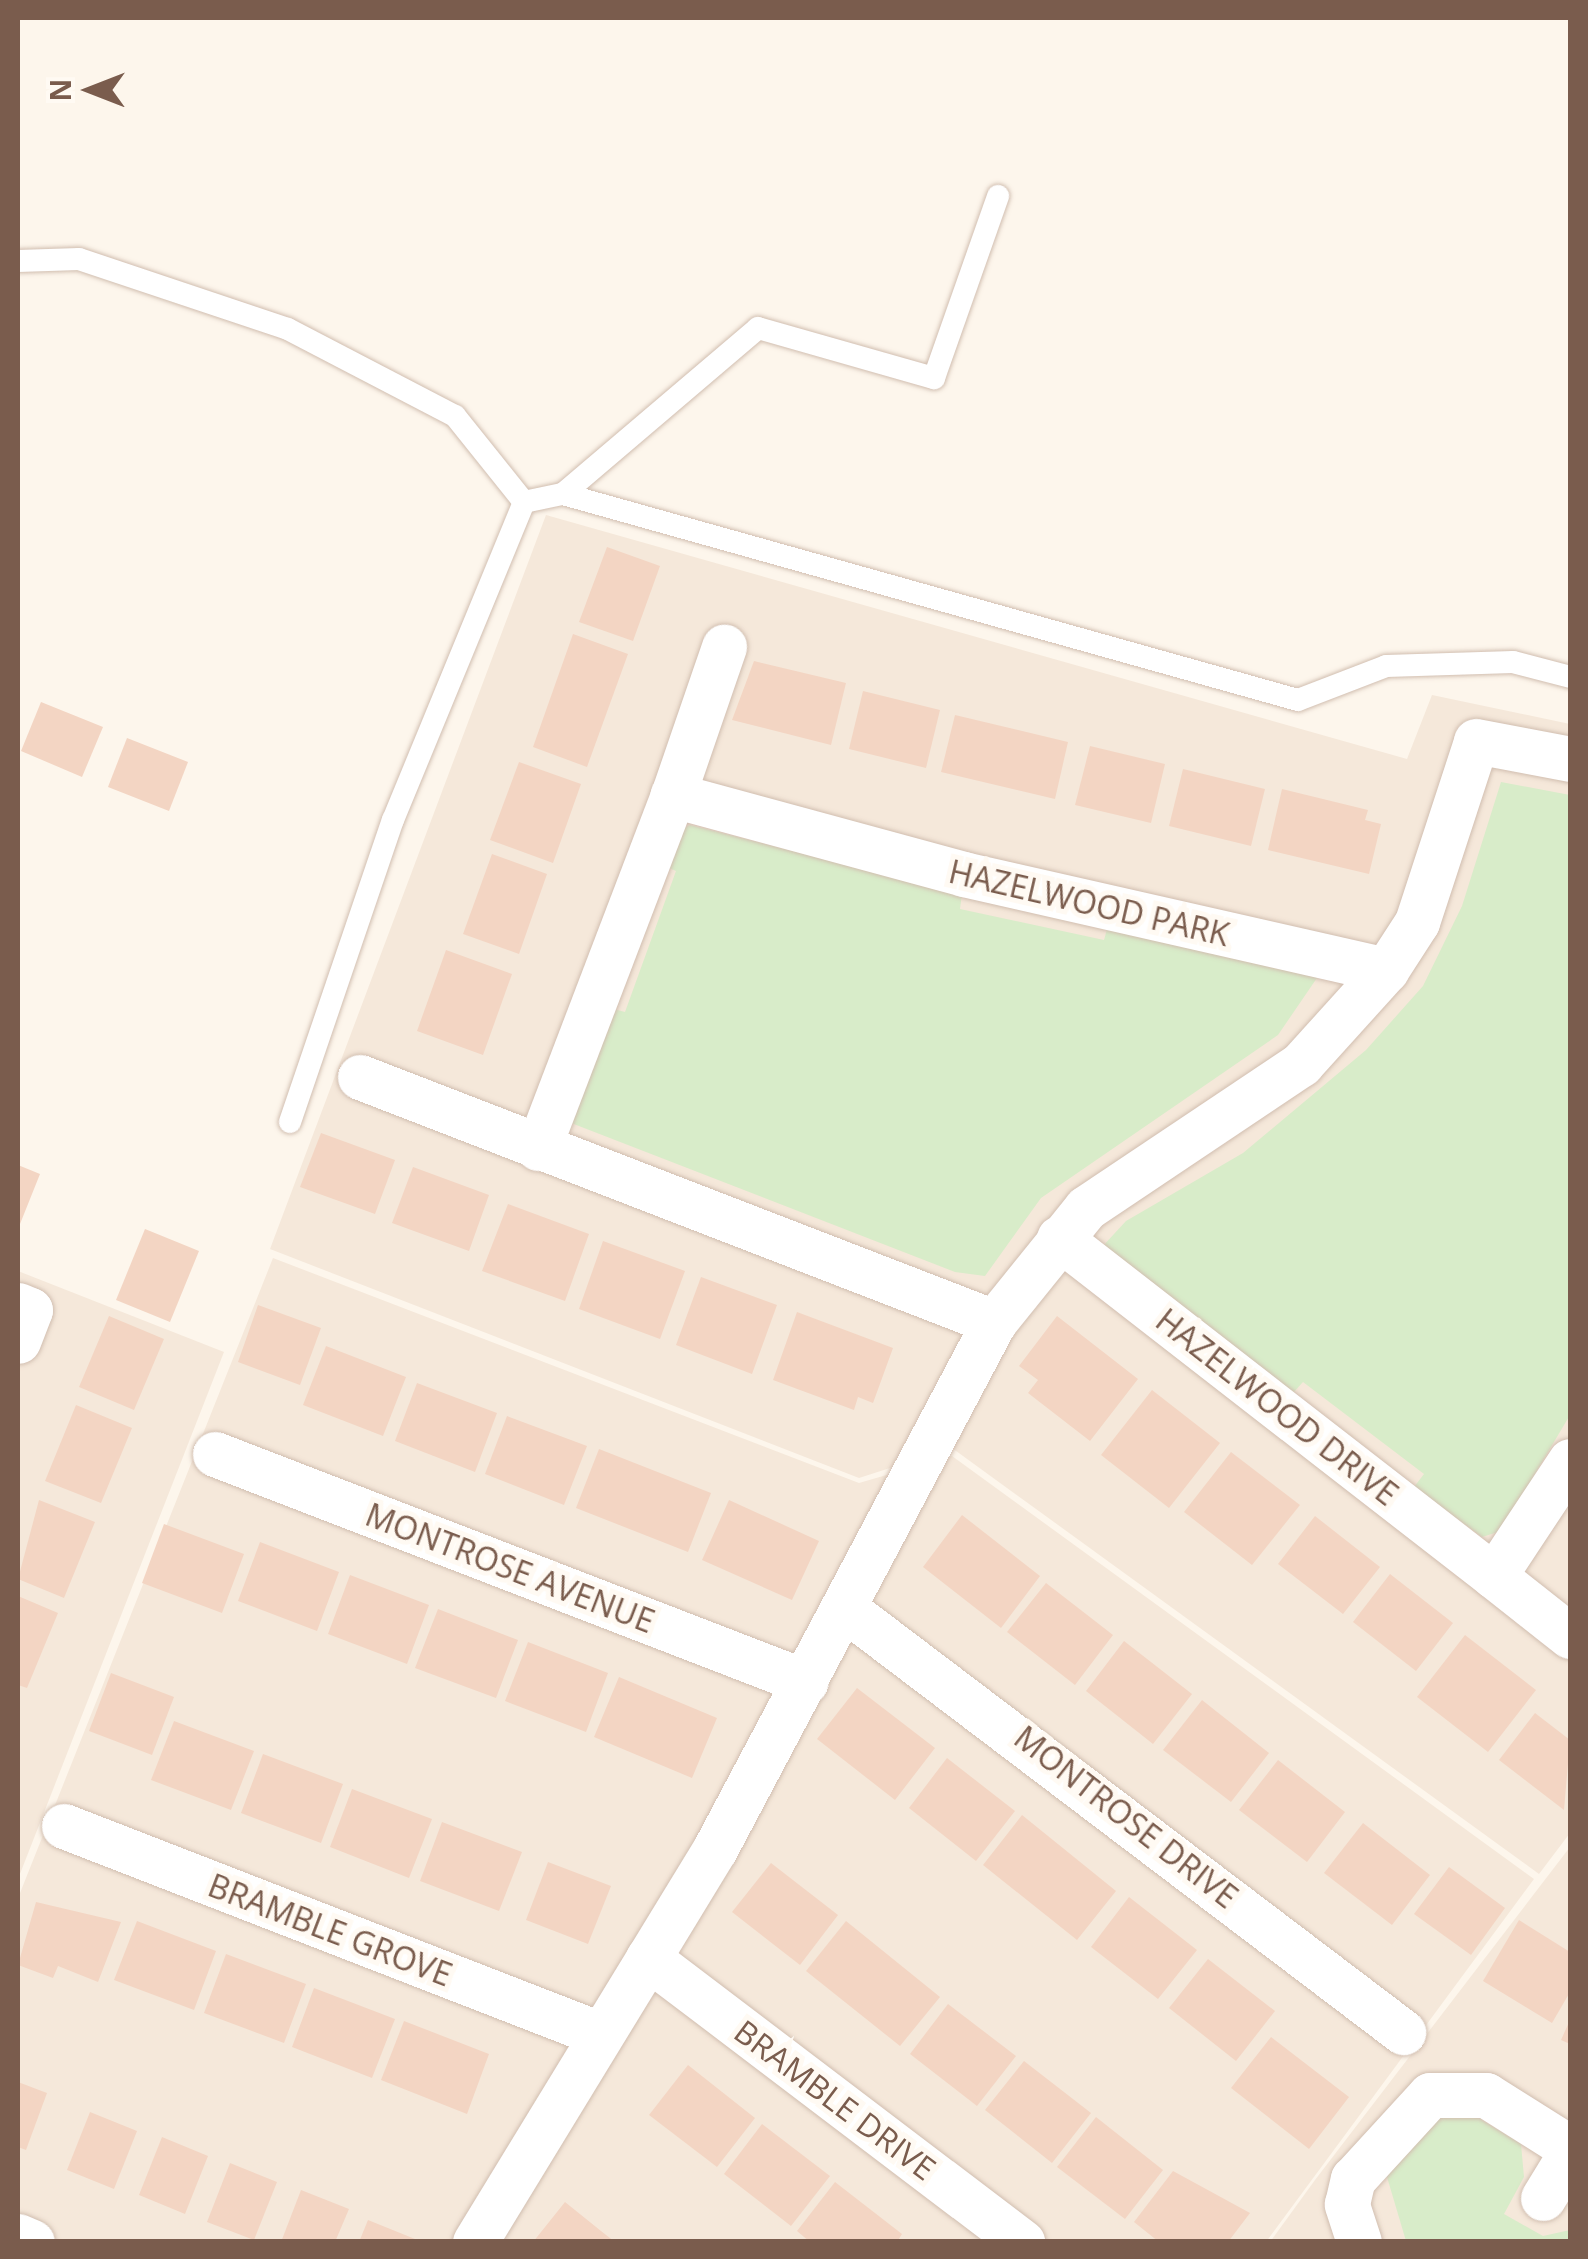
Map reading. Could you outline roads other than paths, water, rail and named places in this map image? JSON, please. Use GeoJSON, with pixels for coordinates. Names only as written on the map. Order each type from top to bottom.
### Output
{"type":"FeatureCollection","features":[{"type":"Feature","properties":{"kind":"street"},"geometry":{"type":"LineString","coordinates":[[538,1148],[673,795],[724,648]]}},
{"type":"Feature","properties":{"kind":"street"},"geometry":{"type":"LineString","coordinates":[[475,2242],[597,2033],[648,1958],[806,1682],[994,1322],[1059,1238],[1100,1198],[1301,1064],[1386,970],[1417,922],[1476,741],[1570,759]]}},
{"type":"Feature","properties":{"kind":"street","name":"HAZELWOOD PARK"},"geometry":{"type":"LineString","coordinates":[[673,795],[964,874],[1386,970]]}},
{"type":"Feature","properties":{"kind":"street"},"geometry":{"type":"LineString","coordinates":[[360,1077],[994,1322]]}},
{"type":"Feature","properties":{"kind":"street","name":"HAZELWOOD DRIVE"},"geometry":{"type":"LineString","coordinates":[[1059,1238],[1570,1636]]}},
{"type":"Feature","properties":{"kind":"street","name":"MONTROSE AVENUE"},"geometry":{"type":"LineString","coordinates":[[215,1454],[806,1682]]}},
{"type":"Feature","properties":{"kind":"street"},"geometry":{"type":"LineString","coordinates":[[1494,1576],[1570,1461]]}},
{"type":"Feature","properties":{"kind":"street","name":"MONTROSE DRIVE"},"geometry":{"type":"LineString","coordinates":[[844,1608],[895,1638],[1403,2032]]}},
{"type":"Feature","properties":{"kind":"street","name":"BRAMBLE GROVE"},"geometry":{"type":"LineString","coordinates":[[64,1826],[597,2033]]}},
{"type":"Feature","properties":{"kind":"street","name":"BRAMBLE DRIVE"},"geometry":{"type":"LineString","coordinates":[[648,1958],[1022,2242]]}},
{"type":"Feature","properties":{"kind":"street"},"geometry":{"type":"LineString","coordinates":[[1359,2242],[1346,2204],[1353,2179],[1430,2095],[1486,2095],[1570,2151],[1542,2198]]}},
{"type":"Feature","properties":{"kind":"street"},"geometry":{"type":"LineString","coordinates":[[18,2236],[32,2242]]}},
{"type":"Feature","properties":{"kind":"lane"},"geometry":{"type":"LineString","coordinates":[[563,494],[758,328],[934,378],[998,196]]}},
{"type":"Feature","properties":{"kind":"lane"},"geometry":{"type":"LineString","coordinates":[[18,262],[78,258],[288,329],[454,416],[524,502]]}},
{"type":"Feature","properties":{"kind":"lane"},"geometry":{"type":"LineString","coordinates":[[524,502],[563,494],[1298,700],[1386,666],[1512,662],[1570,677]]}},
{"type":"Feature","properties":{"kind":"lane"},"geometry":{"type":"LineString","coordinates":[[290,1122],[393,820],[524,502]]}}]}
